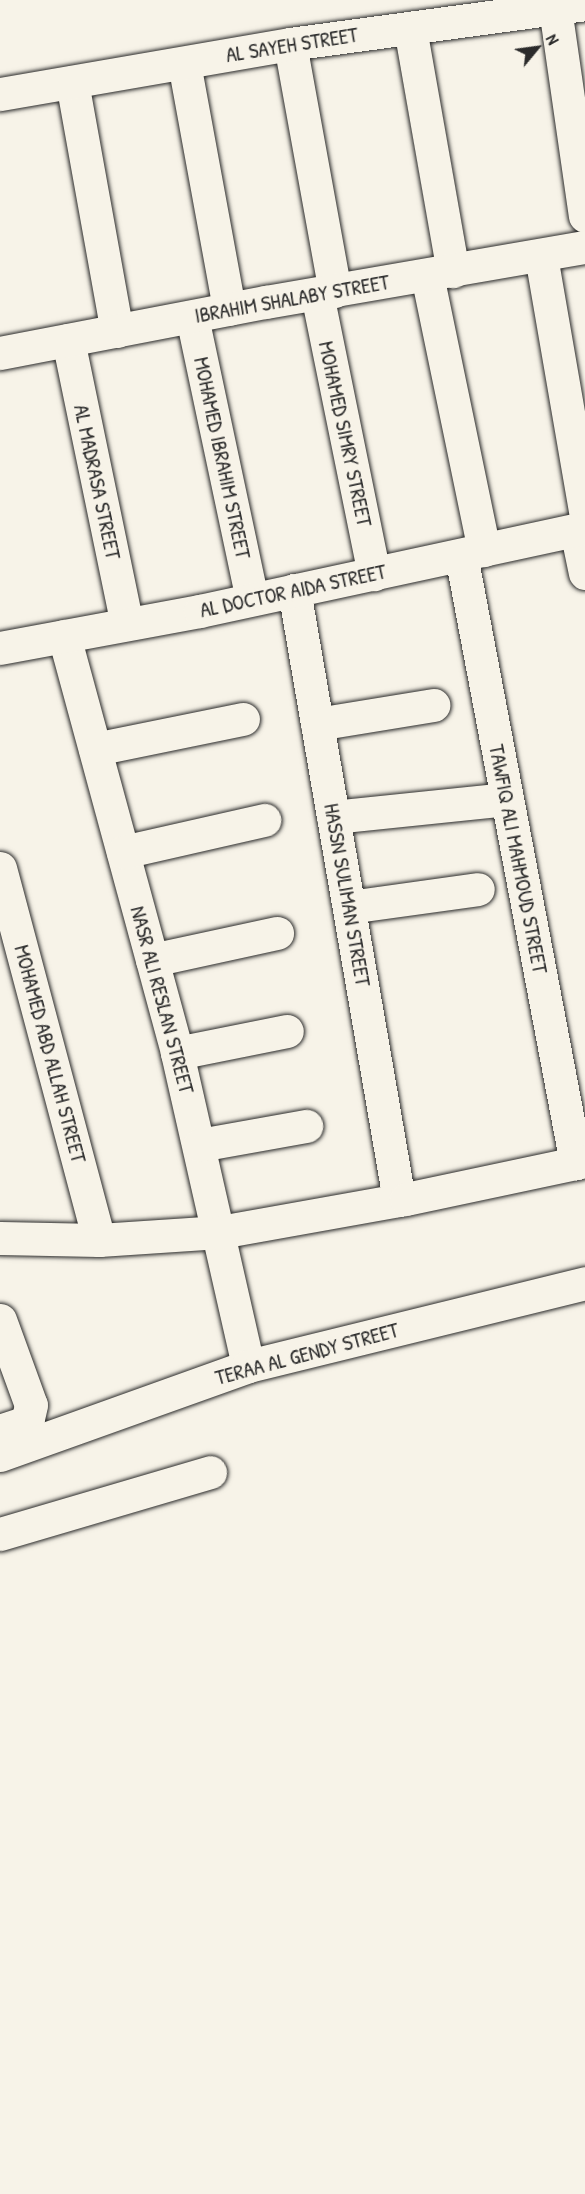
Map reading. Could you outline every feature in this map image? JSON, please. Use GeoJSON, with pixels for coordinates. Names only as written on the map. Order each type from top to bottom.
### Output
{"type":"FeatureCollection","features":[{"type":"Feature","properties":{"kind":"street","name":"AL SAYEH STREET"},"geometry":{"type":"LineString","coordinates":[[0,94],[290,45],[570,6]]}},
{"type":"Feature","properties":{"kind":"street"},"geometry":{"type":"LineString","coordinates":[[570,6],[585,216]]}},
{"type":"Feature","properties":{"kind":"street","name":"TAWFIQ ALI MAHMOUD STREET"},"geometry":{"type":"LineString","coordinates":[[410,28],[472,552],[507,799],[580,1162]]}},
{"type":"Feature","properties":{"kind":"street","name":"MOHAMED SIMRY STREET"},"geometry":{"type":"LineString","coordinates":[[290,45],[326,292],[374,574]]}},
{"type":"Feature","properties":{"kind":"street"},"geometry":{"type":"LineString","coordinates":[[184,63],[229,309]]}},
{"type":"Feature","properties":{"kind":"street"},"geometry":{"type":"LineString","coordinates":[[72,82],[117,331]]}},
{"type":"Feature","properties":{"kind":"street","name":"IBRAHIM SHALABY STREET"},"geometry":{"type":"LineString","coordinates":[[1,348],[68,340],[229,309],[585,247]]}},
{"type":"Feature","properties":{"kind":"street"},"geometry":{"type":"LineString","coordinates":[[541,256],[574,382],[585,573]]}},
{"type":"Feature","properties":{"kind":"street","name":"MOHAMED IBRAHIM STREET"},"geometry":{"type":"LineString","coordinates":[[192,316],[252,599]]}},
{"type":"Feature","properties":{"kind":"street","name":"AL MADRASA STREET"},"geometry":{"type":"LineString","coordinates":[[68,340],[127,624]]}},
{"type":"Feature","properties":{"kind":"street","name":"AL DOCTOR AIDA STREET"},"geometry":{"type":"LineString","coordinates":[[2,640],[64,636],[252,599],[472,552],[582,523]]}},
{"type":"Feature","properties":{"kind":"street","name":"HASSN SULIMAN STREET"},"geometry":{"type":"LineString","coordinates":[[294,590],[399,1200]]}},
{"type":"Feature","properties":{"kind":"street","name":"NASR ALI RESLAN STREET"},"geometry":{"type":"LineString","coordinates":[[64,636],[177,1053],[220,1232],[248,1366]]}},
{"type":"Feature","properties":{"kind":"street"},"geometry":{"type":"LineString","coordinates":[[318,724],[433,705]]}},
{"type":"Feature","properties":{"kind":"street"},"geometry":{"type":"LineString","coordinates":[[95,748],[243,719]]}},
{"type":"Feature","properties":{"kind":"street"},"geometry":{"type":"LineString","coordinates":[[333,817],[507,799]]}},
{"type":"Feature","properties":{"kind":"street"},"geometry":{"type":"LineString","coordinates":[[123,852],[264,820]]}},
{"type":"Feature","properties":{"kind":"street","name":"MOHAMED ABD ALLAH STREET"},"geometry":{"type":"LineString","coordinates":[[0,868],[99,1240]]}},
{"type":"Feature","properties":{"kind":"street"},"geometry":{"type":"LineString","coordinates":[[349,907],[478,889]]}},
{"type":"Feature","properties":{"kind":"street"},"geometry":{"type":"LineString","coordinates":[[152,960],[277,933]]}},
{"type":"Feature","properties":{"kind":"street"},"geometry":{"type":"LineString","coordinates":[[177,1053],[287,1031]]}},
{"type":"Feature","properties":{"kind":"street"},"geometry":{"type":"LineString","coordinates":[[199,1145],[306,1126]]}},
{"type":"Feature","properties":{"kind":"street"},"geometry":{"type":"LineString","coordinates":[[0,1238],[99,1240],[220,1232],[399,1200],[580,1162]]}},
{"type":"Feature","properties":{"kind":"street","name":"TERAA AL GENDY STREET"},"geometry":{"type":"LineString","coordinates":[[0,1455],[25,1429],[248,1366],[585,1283]]}},
{"type":"Feature","properties":{"kind":"street"},"geometry":{"type":"LineString","coordinates":[[0,1320],[31,1405],[25,1429]]}},
{"type":"Feature","properties":{"kind":"street"},"geometry":{"type":"LineString","coordinates":[[0,1534],[210,1472]]}}]}
